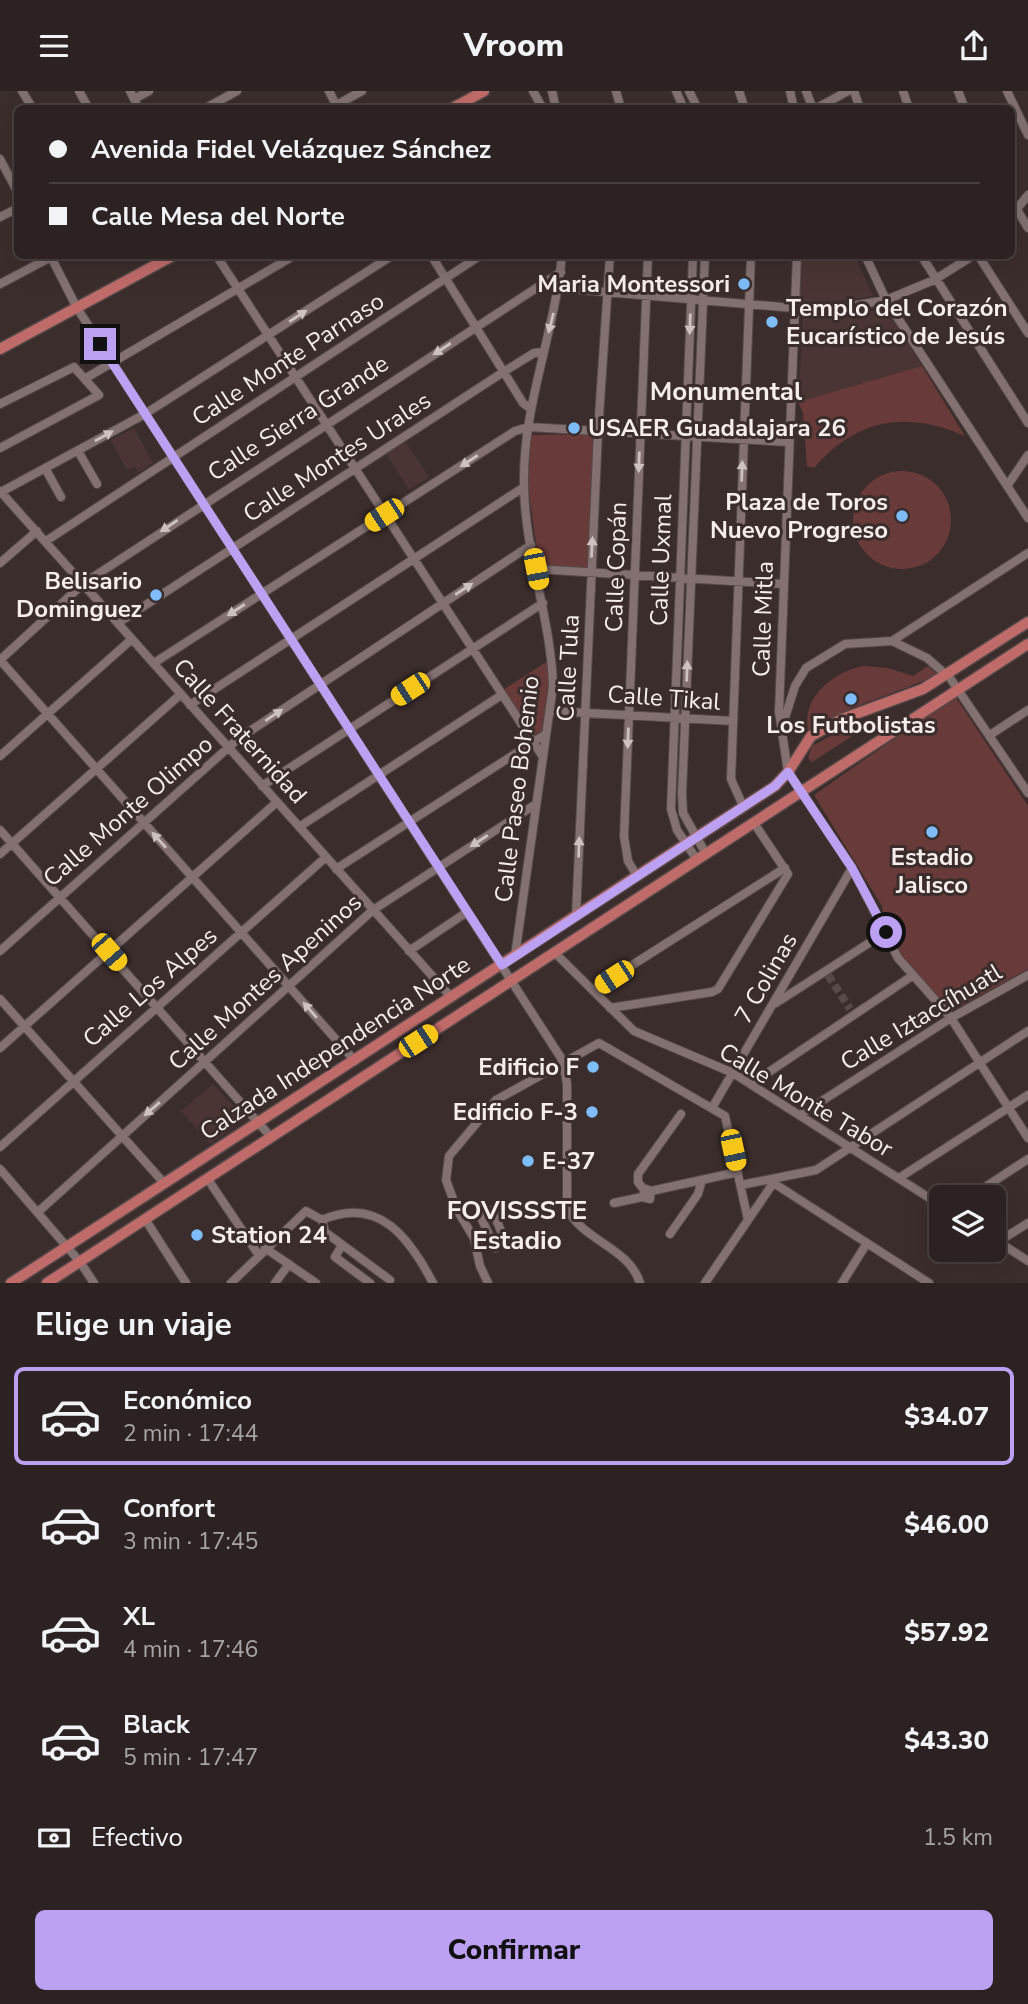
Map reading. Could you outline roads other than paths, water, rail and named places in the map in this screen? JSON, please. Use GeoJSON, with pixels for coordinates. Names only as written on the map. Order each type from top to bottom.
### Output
{"type":"FeatureCollection","features":[{"type":"Feature","properties":{"kind":"main road"},"geometry":{"type":"LineString","coordinates":[[458,105],[484,91]]}},
{"type":"Feature","properties":{"kind":"main road"},"geometry":{"type":"LineString","coordinates":[[0,349],[167,259]]}},
{"type":"Feature","properties":{"kind":"main road","name":"Calzada Independencia Norte"},"geometry":{"type":"LineString","coordinates":[[11,1283],[775,786],[788,772],[802,745],[817,732],[842,719],[922,689],[1028,622]]}},
{"type":"Feature","properties":{"kind":"main road","name":"Calzada Independencia Norte"},"geometry":{"type":"LineString","coordinates":[[47,1283],[1028,645]]}},
{"type":"Feature","properties":{"kind":"street"},"geometry":{"type":"LineString","coordinates":[[132,95],[149,91]]}},
{"type":"Feature","properties":{"kind":"street"},"geometry":{"type":"LineString","coordinates":[[211,105],[237,91]]}},
{"type":"Feature","properties":{"kind":"street"},"geometry":{"type":"LineString","coordinates":[[338,105],[362,91]]}},
{"type":"Feature","properties":{"kind":"street"},"geometry":{"type":"LineString","coordinates":[[822,105],[848,91]]}},
{"type":"Feature","properties":{"kind":"street"},"geometry":{"type":"LineString","coordinates":[[1015,108],[1028,135]]}},
{"type":"Feature","properties":{"kind":"street"},"geometry":{"type":"LineString","coordinates":[[0,159],[14,185]]}},
{"type":"Feature","properties":{"kind":"street"},"geometry":{"type":"LineString","coordinates":[[1015,212],[1028,195]]}},
{"type":"Feature","properties":{"kind":"street"},"geometry":{"type":"LineString","coordinates":[[1015,214],[1028,228]]}},
{"type":"Feature","properties":{"kind":"street"},"geometry":{"type":"LineString","coordinates":[[0,284],[46,259]]}},
{"type":"Feature","properties":{"kind":"street"},"geometry":{"type":"LineString","coordinates":[[52,259],[76,308],[563,1061],[567,1084],[567,1207],[573,1220],[583,1230],[635,1270],[640,1283]]}},
{"type":"Feature","properties":{"kind":"street"},"geometry":{"type":"LineString","coordinates":[[219,259],[500,696],[543,757]]}},
{"type":"Feature","properties":{"kind":"street"},"geometry":{"type":"LineString","coordinates":[[86,378],[288,259]]}},
{"type":"Feature","properties":{"kind":"street"},"geometry":{"type":"LineString","coordinates":[[1,491],[145,414],[387,259]]}},
{"type":"Feature","properties":{"kind":"street"},"geometry":{"type":"LineString","coordinates":[[434,259],[523,403],[531,409]]}},
{"type":"Feature","properties":{"kind":"street","name":"Calle Monte Parnaso"},"geometry":{"type":"LineString","coordinates":[[46,541],[475,259]]}},
{"type":"Feature","properties":{"kind":"street","name":"Calle Paseo Bohemio"},"geometry":{"type":"LineString","coordinates":[[515,956],[551,711],[552,656],[531,545],[524,487],[528,427],[559,288],[562,259]]}},
{"type":"Feature","properties":{"kind":"street","name":"Calle Tula"},"geometry":{"type":"LineString","coordinates":[[576,916],[597,432],[610,259]]}},
{"type":"Feature","properties":{"kind":"street","name":"Calle Copán"},"geometry":{"type":"LineString","coordinates":[[638,876],[628,860],[624,836],[648,259]]}},
{"type":"Feature","properties":{"kind":"street","name":"Calle Uxmal"},"geometry":{"type":"LineString","coordinates":[[693,259],[671,809],[685,844],[701,857]]}},
{"type":"Feature","properties":{"kind":"street","name":"Calle Uxmal"},"geometry":{"type":"LineString","coordinates":[[701,857],[696,837],[683,813],[705,259]]}},
{"type":"Feature","properties":{"kind":"street"},"geometry":{"type":"LineString","coordinates":[[743,806],[731,779],[751,259]]}},
{"type":"Feature","properties":{"kind":"street","name":"Calle Mitla"},"geometry":{"type":"LineString","coordinates":[[788,772],[779,712],[797,259]]}},
{"type":"Feature","properties":{"kind":"street"},"geometry":{"type":"LineString","coordinates":[[867,259],[886,300],[1028,518]]}},
{"type":"Feature","properties":{"kind":"street"},"geometry":{"type":"LineString","coordinates":[[923,259],[934,280],[1028,423]]}},
{"type":"Feature","properties":{"kind":"street"},"geometry":{"type":"LineString","coordinates":[[559,288],[749,305],[840,309],[886,300],[934,280],[969,259]]}},
{"type":"Feature","properties":{"kind":"street"},"geometry":{"type":"LineString","coordinates":[[979,259],[1028,333]]}},
{"type":"Feature","properties":{"kind":"street","name":"Calle Sierra Grande"},"geometry":{"type":"LineString","coordinates":[[0,660],[84,583],[202,503],[561,272]]}},
{"type":"Feature","properties":{"kind":"street","name":"Calle Montes Urales"},"geometry":{"type":"LineString","coordinates":[[118,623],[505,371],[534,353],[543,352]]}},
{"type":"Feature","properties":{"kind":"street"},"geometry":{"type":"LineString","coordinates":[[0,404],[71,367],[78,368],[99,392],[97,398],[0,449]]}},
{"type":"Feature","properties":{"kind":"street"},"geometry":{"type":"LineString","coordinates":[[154,663],[515,431],[528,427],[788,442]]}},
{"type":"Feature","properties":{"kind":"street"},"geometry":{"type":"LineString","coordinates":[[78,451],[96,484]]}},
{"type":"Feature","properties":{"kind":"street"},"geometry":{"type":"LineString","coordinates":[[1007,486],[1028,455]]}},
{"type":"Feature","properties":{"kind":"street"},"geometry":{"type":"LineString","coordinates":[[45,468],[61,497]]}},
{"type":"Feature","properties":{"kind":"street"},"geometry":{"type":"LineString","coordinates":[[190,705],[524,487]]}},
{"type":"Feature","properties":{"kind":"street","name":"Calle Fraternidad"},"geometry":{"type":"LineString","coordinates":[[1,491],[451,997]]}},
{"type":"Feature","properties":{"kind":"street"},"geometry":{"type":"LineString","coordinates":[[0,563],[37,531]]}},
{"type":"Feature","properties":{"kind":"street","name":"Calle Monte Olimpo"},"geometry":{"type":"LineString","coordinates":[[0,951],[229,747],[319,684],[531,545]]}},
{"type":"Feature","properties":{"kind":"street"},"geometry":{"type":"LineString","coordinates":[[892,641],[1028,553]]}},
{"type":"Feature","properties":{"kind":"street"},"geometry":{"type":"LineString","coordinates":[[536,569],[782,584]]}},
{"type":"Feature","properties":{"kind":"street"},"geometry":{"type":"LineString","coordinates":[[262,786],[543,603]]}},
{"type":"Feature","properties":{"kind":"street"},"geometry":{"type":"LineString","coordinates":[[0,756],[132,639]]}},
{"type":"Feature","properties":{"kind":"street"},"geometry":{"type":"LineString","coordinates":[[783,727],[795,686],[806,668],[845,644],[892,641],[927,657],[959,690],[1024,778],[1028,793]]}},
{"type":"Feature","properties":{"kind":"street"},"geometry":{"type":"LineString","coordinates":[[0,660],[355,1061]]}},
{"type":"Feature","properties":{"kind":"street"},"geometry":{"type":"LineString","coordinates":[[0,854],[181,694]]}},
{"type":"Feature","properties":{"kind":"street"},"geometry":{"type":"LineString","coordinates":[[299,827],[500,696]]}},
{"type":"Feature","properties":{"kind":"street","name":"Calle Tikal"},"geometry":{"type":"LineString","coordinates":[[551,711],[733,722]]}},
{"type":"Feature","properties":{"kind":"street"},"geometry":{"type":"LineString","coordinates":[[990,735],[1028,711]]}},
{"type":"Feature","properties":{"kind":"street"},"geometry":{"type":"LineString","coordinates":[[336,869],[546,734]]}},
{"type":"Feature","properties":{"kind":"street"},"geometry":{"type":"LineString","coordinates":[[788,772],[852,868],[895,952],[912,976],[951,1018],[1028,1138]]}},
{"type":"Feature","properties":{"kind":"street"},"geometry":{"type":"LineString","coordinates":[[0,1048],[277,802]]}},
{"type":"Feature","properties":{"kind":"street","name":"Calle Montes Apeninos"},"geometry":{"type":"LineString","coordinates":[[38,1212],[373,910],[536,804]]}},
{"type":"Feature","properties":{"kind":"street"},"geometry":{"type":"LineString","coordinates":[[610,1008],[715,991],[787,877],[785,867],[754,823]]}},
{"type":"Feature","properties":{"kind":"street"},"geometry":{"type":"LineString","coordinates":[[0,830],[271,1137]]}},
{"type":"Feature","properties":{"kind":"street","name":"Calle Los Alpes"},"geometry":{"type":"LineString","coordinates":[[0,1146],[326,857]]}},
{"type":"Feature","properties":{"kind":"street"},"geometry":{"type":"LineString","coordinates":[[593,990],[785,867]]}},
{"type":"Feature","properties":{"kind":"street","name":"7 Colinas"},"geometry":{"type":"LineString","coordinates":[[712,1108],[852,868]]}},
{"type":"Feature","properties":{"kind":"street"},"geometry":{"type":"LineString","coordinates":[[409,951],[467,912]]}},
{"type":"Feature","properties":{"kind":"street"},"geometry":{"type":"LineString","coordinates":[[773,1005],[827,973],[886,932]]}},
{"type":"Feature","properties":{"kind":"street","name":"Calle Monte Tabor"},"geometry":{"type":"LineString","coordinates":[[554,952],[634,1031],[733,1073],[929,1198]]}},
{"type":"Feature","properties":{"kind":"street","name":"Calle Iztaccíhuatl"},"geometry":{"type":"LineString","coordinates":[[800,1115],[951,1018],[1028,975]]}},
{"type":"Feature","properties":{"kind":"street"},"geometry":{"type":"LineString","coordinates":[[751,1084],[852,1012],[912,976]]}},
{"type":"Feature","properties":{"kind":"street"},"geometry":{"type":"LineString","coordinates":[[0,999],[164,1183]]}},
{"type":"Feature","properties":{"kind":"street"},"geometry":{"type":"LineString","coordinates":[[741,1185],[774,1182],[816,1170],[1028,1031]]}},
{"type":"Feature","properties":{"kind":"street"},"geometry":{"type":"LineString","coordinates":[[488,1283],[480,1266],[474,1238],[457,1210],[446,1180],[449,1156],[496,1100],[599,1043],[725,1116],[748,1220]]}},
{"type":"Feature","properties":{"kind":"street"},"geometry":{"type":"LineString","coordinates":[[899,1178],[1028,1095]]}},
{"type":"Feature","properties":{"kind":"street"},"geometry":{"type":"LineString","coordinates":[[646,1193],[638,1182],[638,1174],[681,1114]]}},
{"type":"Feature","properties":{"kind":"street"},"geometry":{"type":"LineString","coordinates":[[988,1185],[1028,1159]]}},
{"type":"Feature","properties":{"kind":"street"},"geometry":{"type":"LineString","coordinates":[[0,1169],[80,1262],[94,1283]]}},
{"type":"Feature","properties":{"kind":"street"},"geometry":{"type":"LineString","coordinates":[[614,1203],[738,1172]]}},
{"type":"Feature","properties":{"kind":"street"},"geometry":{"type":"LineString","coordinates":[[207,1178],[262,1251],[289,1264],[316,1283]]}},
{"type":"Feature","properties":{"kind":"street"},"geometry":{"type":"LineString","coordinates":[[670,1234],[698,1194],[702,1180]]}},
{"type":"Feature","properties":{"kind":"street"},"geometry":{"type":"LineString","coordinates":[[705,1283],[774,1182]]}},
{"type":"Feature","properties":{"kind":"street"},"geometry":{"type":"LineString","coordinates":[[774,1182],[929,1283]]}},
{"type":"Feature","properties":{"kind":"street"},"geometry":{"type":"LineString","coordinates":[[492,1210],[508,1245]]}},
{"type":"Feature","properties":{"kind":"street"},"geometry":{"type":"LineString","coordinates":[[231,1283],[306,1211],[322,1220],[354,1212],[381,1220],[406,1237],[433,1283]]}},
{"type":"Feature","properties":{"kind":"street"},"geometry":{"type":"LineString","coordinates":[[479,1213],[495,1248]]}},
{"type":"Feature","properties":{"kind":"street"},"geometry":{"type":"LineString","coordinates":[[145,1219],[187,1283]]}},
{"type":"Feature","properties":{"kind":"street"},"geometry":{"type":"LineString","coordinates":[[322,1220],[324,1231],[390,1280]]}},
{"type":"Feature","properties":{"kind":"street"},"geometry":{"type":"LineString","coordinates":[[1006,1235],[1028,1223]]}},
{"type":"Feature","properties":{"kind":"street"},"geometry":{"type":"LineString","coordinates":[[474,1238],[499,1226]]}},
{"type":"Feature","properties":{"kind":"street"},"geometry":{"type":"LineString","coordinates":[[842,1283],[867,1243]]}},
{"type":"Feature","properties":{"kind":"street"},"geometry":{"type":"LineString","coordinates":[[342,1245],[335,1257],[370,1283]]}},
{"type":"Feature","properties":{"kind":"street"},"geometry":{"type":"LineString","coordinates":[[1006,1247],[1028,1261]]}},
{"type":"Feature","properties":{"kind":"street"},"geometry":{"type":"LineString","coordinates":[[288,1283],[277,1280],[289,1264]]}},
{"type":"Feature","properties":{"kind":"tunnel"},"geometry":{"type":"LineString","coordinates":[[828,975],[850,1009]]}},
{"type":"Feature","properties":{"kind":"place","name":"Maria Montessori"},"geometry":{"type":"Point","coordinates":[744,284]}},
{"type":"Feature","properties":{"kind":"place","name":"Templo del Corazón Eucarístico de Jesús"},"geometry":{"type":"Point","coordinates":[772,322]}},
{"type":"Feature","properties":{"kind":"place","name":"USAER Guadalajara 26"},"geometry":{"type":"Point","coordinates":[574,428]}},
{"type":"Feature","properties":{"kind":"place","name":"Plaza de Toros Nuevo Progreso"},"geometry":{"type":"Point","coordinates":[902,516]}},
{"type":"Feature","properties":{"kind":"place","name":"Belisario Dominguez"},"geometry":{"type":"Point","coordinates":[156,595]}},
{"type":"Feature","properties":{"kind":"place","name":"Los Futbolistas"},"geometry":{"type":"Point","coordinates":[851,699]}},
{"type":"Feature","properties":{"kind":"place","name":"Estadio Jalisco"},"geometry":{"type":"Point","coordinates":[932,832]}},
{"type":"Feature","properties":{"kind":"place","name":"Edificio F"},"geometry":{"type":"Point","coordinates":[593,1067]}},
{"type":"Feature","properties":{"kind":"place","name":"Edificio F-3"},"geometry":{"type":"Point","coordinates":[592,1112]}},
{"type":"Feature","properties":{"kind":"place","name":"E-37"},"geometry":{"type":"Point","coordinates":[528,1161]}},
{"type":"Feature","properties":{"kind":"place","name":"Station 24"},"geometry":{"type":"Point","coordinates":[197,1235]}},
{"type":"Feature","properties":{"kind":"district","name":"Monumental"},"geometry":{"type":"Point","coordinates":[726,391]}},
{"type":"Feature","properties":{"kind":"district","name":"FOVISSSTE Estadio"},"geometry":{"type":"Point","coordinates":[517,1224]}}]}
